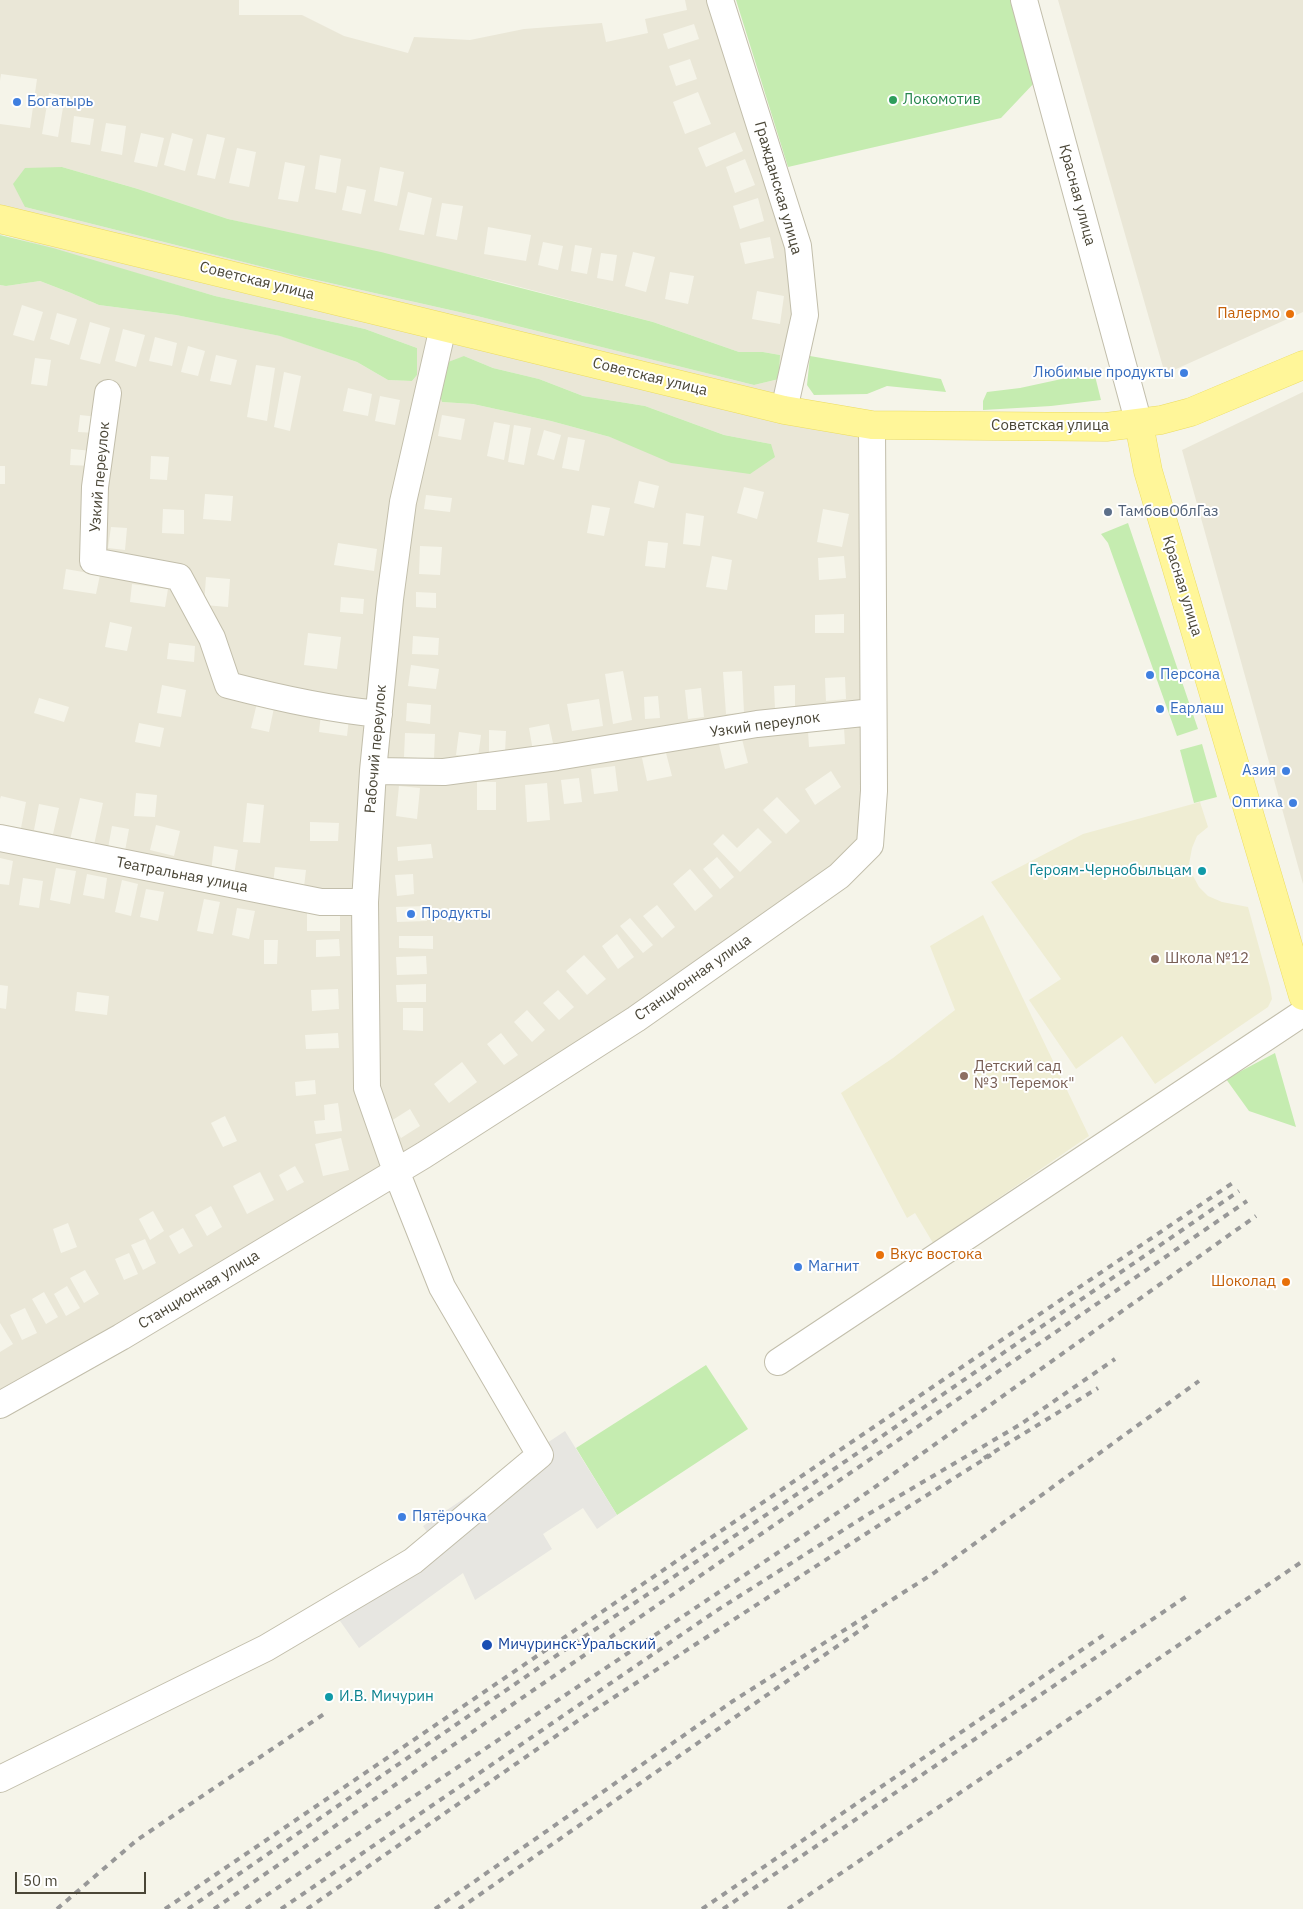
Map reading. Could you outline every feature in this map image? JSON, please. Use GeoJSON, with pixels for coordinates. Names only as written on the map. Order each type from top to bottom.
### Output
{"type":"FeatureCollection","features":[{"type":"Feature","properties":{"kind":"main road","name":"Советская улица"},"geometry":{"type":"LineString","coordinates":[[0,219],[784,410],[872,425],[1106,427],[1138,424],[1191,412],[1303,365]]}},
{"type":"Feature","properties":{"kind":"main road","name":"Красная улица"},"geometry":{"type":"LineString","coordinates":[[1138,424],[1148,471],[1303,996]]}},
{"type":"Feature","properties":{"kind":"street","name":"Гражданская улица"},"geometry":{"type":"LineString","coordinates":[[720,0],[798,246],[805,315],[784,410]]}},
{"type":"Feature","properties":{"kind":"street","name":"Красная улица"},"geometry":{"type":"LineString","coordinates":[[1024,0],[1138,424]]}},
{"type":"Feature","properties":{"kind":"street","name":"Рабочий переулок"},"geometry":{"type":"LineString","coordinates":[[396,1171],[366,1088],[366,902],[373,771],[390,599],[403,502],[443,327]]}},
{"type":"Feature","properties":{"kind":"street","name":"Узкий переулок"},"geometry":{"type":"LineString","coordinates":[[108,393],[96,487],[93,561],[180,577],[212,638],[228,685],[339,710],[379,714]]}},
{"type":"Feature","properties":{"kind":"street"},"geometry":{"type":"LineString","coordinates":[[872,425],[872,712]]}},
{"type":"Feature","properties":{"kind":"street","name":"Узкий переулок"},"geometry":{"type":"LineString","coordinates":[[373,771],[453,771],[558,758],[757,724],[872,712]]}},
{"type":"Feature","properties":{"kind":"street","name":"Станционная улица"},"geometry":{"type":"LineString","coordinates":[[0,1405],[122,1337],[424,1155],[636,1019],[839,876],[870,845],[874,791],[872,712]]}},
{"type":"Feature","properties":{"kind":"street","name":"Театральная улица"},"geometry":{"type":"LineString","coordinates":[[0,838],[320,902],[366,902]]}},
{"type":"Feature","properties":{"kind":"street"},"geometry":{"type":"LineString","coordinates":[[778,1362],[1303,1012]]}},
{"type":"Feature","properties":{"kind":"street"},"geometry":{"type":"LineString","coordinates":[[0,1779],[266,1648],[405,1566],[540,1455],[442,1287],[396,1171]]}},
{"type":"Feature","properties":{"kind":"shaded area"},"geometry":{"type":"Polygon","coordinates":[[[0,0],[239,0],[239,15],[302,15],[344,36],[408,53],[414,37],[470,40],[524,29],[602,23],[606,42],[648,33],[645,19],[687,10],[685,0],[720,0],[798,246],[784,410],[872,425],[870,845],[636,1019],[0,1405],[0,1352],[13,1344],[0,1323],[0,1008],[6,1009],[8,986],[0,985],[0,884],[9,885],[13,861],[0,858],[0,824],[21,828],[26,802],[1,796],[0,799],[0,484],[5,484],[5,466],[0,466],[0,285],[6,286],[40,281],[99,305],[176,315],[281,336],[357,362],[388,380],[412,381],[417,375],[417,348],[365,329],[215,296],[0,235],[0,124],[30,128],[37,79],[1,74],[0,81],[0,0]],[[694,24],[663,34],[668,49],[699,39],[694,24]],[[690,59],[669,66],[676,86],[697,79],[690,59]],[[698,92],[673,102],[685,134],[711,124],[698,92]],[[49,93],[42,134],[58,137],[65,96],[49,93]],[[74,116],[71,142],[90,145],[94,119],[74,116]],[[106,123],[101,151],[122,155],[126,126],[106,123]],[[735,132],[698,148],[706,167],[743,151],[735,132]],[[141,133],[134,162],[157,167],[164,138],[141,133]],[[172,133],[164,165],[185,171],[193,139],[172,133]],[[207,134],[197,175],[215,179],[225,138],[207,134]],[[237,148],[229,183],[249,187],[256,152],[237,148]],[[320,155],[315,189],[336,193],[341,159],[320,155]],[[745,159],[726,167],[735,193],[755,185],[745,159]],[[285,162],[278,199],[298,202],[305,166],[285,162]],[[62,167],[25,207],[299,276],[477,316],[754,385],[779,379],[780,355],[763,352],[739,352],[653,322],[501,282],[228,219],[138,189],[62,167]],[[380,167],[374,201],[397,206],[404,172],[380,167]],[[347,186],[342,210],[361,214],[366,190],[347,186]],[[408,192],[399,230],[424,235],[432,198],[408,192]],[[758,198],[733,206],[740,229],[764,221],[758,198]],[[442,203],[436,236],[457,240],[463,206],[442,203]],[[488,227],[484,254],[526,261],[531,235],[488,227]],[[770,237],[740,243],[745,264],[774,258],[770,237]],[[543,242],[538,265],[558,270],[563,246],[543,242]],[[575,245],[571,271],[587,274],[592,248],[575,245]],[[633,252],[625,286],[646,292],[655,257],[633,252]],[[601,253],[597,278],[613,281],[617,255],[601,253]],[[670,272],[665,299],[688,304],[694,276],[670,272]],[[757,291],[752,319],[780,324],[784,296],[757,291]],[[22,305],[13,335],[34,341],[43,312],[22,305]],[[57,313],[50,339],[69,345],[77,319],[57,313]],[[90,322],[80,359],[100,364],[110,328],[90,322]],[[123,329],[115,361],[136,367],[145,335],[123,329]],[[155,337],[149,361],[172,366],[177,343],[155,337]],[[188,346],[181,372],[198,376],[205,351],[188,346]],[[216,355],[210,381],[231,385],[237,360],[216,355]],[[464,356],[442,402],[473,404],[551,421],[610,437],[771,444],[724,435],[645,406],[583,396],[539,379],[493,368],[464,356]],[[35,358],[31,384],[47,386],[51,360],[35,358]],[[256,365],[247,417],[267,421],[275,368],[256,365]],[[284,372],[274,427],[290,431],[301,376],[284,372]],[[348,388],[343,411],[368,416],[372,394],[348,388]],[[380,396],[375,421],[395,425],[400,400],[380,396]],[[80,415],[78,432],[96,433],[98,417],[80,415]],[[442,415],[438,436],[461,440],[465,419],[442,415]],[[494,422],[487,456],[504,460],[510,425],[494,422]],[[514,425],[508,462],[524,465],[531,428],[514,425]],[[544,430],[537,455],[554,460],[561,435],[544,430]],[[568,437],[562,468],[579,471],[585,440],[568,437]],[[71,449],[70,465],[92,466],[93,451],[71,449]],[[151,456],[150,479],[167,480],[169,457],[151,456]],[[639,481],[634,503],[654,508],[659,486],[639,481]],[[744,487],[737,513],[757,519],[764,492],[744,487]],[[205,494],[203,519],[231,521],[233,496],[205,494]],[[426,495],[424,509],[450,512],[452,498],[426,495]],[[592,505],[587,533],[604,536],[610,508],[592,505]],[[163,509],[162,533],[184,534],[184,510],[163,509]],[[823,509],[817,542],[842,547],[849,514],[823,509]],[[686,513],[683,544],[700,546],[704,516],[686,513]],[[111,527],[108,548],[125,550],[127,528],[111,527]],[[648,541],[645,566],[665,568],[668,543],[648,541]],[[338,543],[334,565],[374,571],[377,549],[338,543]],[[420,546],[419,574],[440,575],[442,547],[420,546]],[[712,556],[706,587],[727,590],[732,560],[712,556]],[[844,556],[818,558],[819,580],[846,578],[844,556]],[[66,569],[63,589],[96,594],[100,575],[66,569]],[[206,577],[204,605],[228,607],[230,579],[206,577]],[[132,584],[130,602],[165,607],[168,589],[132,584]],[[416,592],[416,607],[436,608],[436,593],[416,592]],[[341,597],[340,612],[363,614],[364,599],[341,597]],[[844,614],[815,615],[815,633],[844,633],[844,614]],[[110,622],[105,647],[127,651],[132,627],[110,622]],[[308,633],[304,665],[337,669],[341,637],[308,633]],[[413,636],[412,654],[438,655],[439,638],[413,636]],[[169,643],[167,659],[194,662],[195,646],[169,643]],[[411,665],[408,686],[436,689],[439,669],[411,665]],[[623,671],[605,674],[613,724],[632,720],[623,671]],[[742,671],[723,672],[726,714],[744,713],[742,671]],[[845,677],[825,678],[826,701],[846,699],[845,677]],[[162,685],[157,713],[181,717],[186,690],[162,685]],[[795,685],[774,686],[775,709],[795,709],[795,685]],[[701,688],[685,690],[688,719],[704,717],[701,688]],[[658,696],[644,697],[645,719],[660,718],[658,696]],[[39,698],[34,713],[64,722],[69,707],[39,698]],[[258,699],[251,728],[269,732],[275,703],[258,699]],[[599,699],[567,704],[572,731],[603,726],[599,699]],[[407,703],[406,721],[430,724],[431,705],[407,703]],[[321,714],[319,732],[347,736],[349,718],[321,714]],[[139,723],[135,742],[160,747],[164,728],[139,723]],[[549,724],[529,728],[533,751],[554,748],[549,724]],[[844,728],[808,731],[809,747],[845,744],[844,728]],[[489,730],[489,753],[505,753],[506,731],[489,730]],[[459,732],[456,755],[478,757],[481,735],[459,732]],[[405,733],[404,757],[434,759],[435,734],[405,733]],[[741,735],[718,740],[725,769],[748,763],[741,735]],[[666,753],[642,758],[647,781],[672,776],[666,753]],[[615,766],[591,769],[594,794],[618,791],[615,766]],[[831,771],[805,789],[815,805],[841,787],[831,771]],[[579,778],[561,780],[564,804],[582,802],[579,778]],[[477,782],[477,810],[496,810],[496,782],[477,782]],[[547,783],[525,785],[527,822],[550,820],[547,783]],[[399,786],[396,816],[417,819],[420,788],[399,786]],[[136,793],[134,816],[155,817],[157,795],[136,793]],[[777,797],[763,810],[786,834],[800,821],[777,797]],[[80,798],[70,840],[94,845],[103,803],[80,798]],[[247,803],[243,842],[260,843],[264,805],[247,803]],[[39,804],[34,830],[53,834],[59,808],[39,804]],[[310,822],[310,841],[338,841],[339,823],[310,822]],[[156,825],[150,850],[174,856],[180,831],[156,825]],[[112,826],[108,848],[125,851],[129,829],[112,826]],[[758,828],[737,848],[723,834],[713,844],[740,872],[772,842],[758,828]],[[431,844],[397,847],[398,861],[433,858],[431,844]],[[214,846],[211,872],[234,875],[238,850],[214,846]],[[717,857],[703,869],[720,889],[734,877],[717,857]],[[275,867],[273,884],[304,887],[306,870],[275,867]],[[56,868],[50,900],[70,904],[76,871],[56,868]],[[690,869],[673,884],[695,911],[713,896],[690,869]],[[87,874],[83,895],[104,899],[107,878],[87,874]],[[413,874],[395,875],[397,896],[414,894],[413,874]],[[23,878],[19,905],[39,908],[43,881],[23,878]],[[122,880],[115,912],[131,916],[138,884],[122,880]],[[146,889],[140,917],[158,921],[164,892],[146,889]],[[204,899],[197,931],[213,934],[220,902],[204,899]],[[657,905],[643,916],[662,938],[675,927],[657,905]],[[426,906],[396,907],[397,922],[427,921],[426,906]],[[237,908],[232,935],[249,939],[255,911],[237,908]],[[307,913],[307,931],[340,931],[340,913],[307,913]],[[630,918],[620,926],[643,953],[653,945],[630,918]],[[617,934],[602,946],[618,969],[634,957],[617,934]],[[399,936],[399,948],[433,949],[433,936],[399,936]],[[339,939],[316,940],[316,957],[340,956],[339,939]],[[264,940],[264,964],[277,964],[278,940],[264,940]],[[584,955],[566,971],[587,995],[606,979],[584,955]],[[426,956],[396,957],[397,975],[427,974],[426,956]],[[426,984],[396,985],[397,1002],[426,1002],[426,984]],[[338,989],[311,990],[312,1011],[339,1009],[338,989]],[[558,990],[543,1003],[559,1020],[574,1007],[558,990]],[[77,992],[75,1011],[107,1015],[109,996],[77,992]],[[403,1008],[403,1030],[423,1031],[423,1008],[403,1008]],[[527,1010],[514,1022],[532,1042],[545,1030],[527,1010]],[[338,1033],[305,1035],[306,1049],[339,1048],[338,1033]],[[501,1033],[487,1044],[504,1065],[518,1055],[501,1033]],[[462,1062],[434,1084],[449,1103],[477,1082],[462,1062]],[[315,1080],[295,1082],[296,1096],[316,1094],[315,1080]],[[338,1103],[324,1105],[325,1120],[314,1121],[316,1134],[342,1131],[338,1103]],[[410,1109],[391,1121],[401,1138],[420,1126],[410,1109]],[[225,1116],[211,1123],[223,1147],[237,1141],[225,1116]],[[341,1138],[315,1144],[323,1176],[349,1170],[341,1138]],[[295,1166],[279,1175],[287,1191],[304,1182],[295,1166]],[[260,1172],[233,1186],[247,1214],[274,1200],[260,1172]],[[211,1206],[195,1215],[207,1236],[222,1227],[211,1206]],[[153,1211],[139,1219],[150,1240],[164,1231],[153,1211]],[[68,1223],[53,1229],[61,1253],[77,1247],[68,1223]],[[183,1228],[169,1236],[179,1254],[193,1246],[183,1228]],[[145,1239],[131,1245],[143,1270],[156,1263],[145,1239]],[[129,1253],[115,1259],[124,1280],[138,1274],[129,1253]],[[85,1270],[70,1278],[84,1303],[99,1294],[85,1270]],[[67,1286],[54,1294],[66,1316],[80,1308],[67,1286]],[[44,1292],[32,1299],[46,1324],[58,1317],[44,1292]],[[25,1308],[10,1315],[22,1340],[37,1333],[25,1308]]]}},
{"type":"Feature","properties":{"kind":"shaded area"},"geometry":{"type":"Polygon","coordinates":[[[1058,0],[1303,0],[1303,312],[1165,374],[1058,0]]]}},
{"type":"Feature","properties":{"kind":"shaded area"},"geometry":{"type":"Polygon","coordinates":[[[1303,392],[1303,884],[1182,450],[1303,392]]]}},
{"type":"Feature","properties":{"kind":"shaded area","name":"Школа №12"},"geometry":{"type":"Polygon","coordinates":[[[1200,802],[1208,827],[1197,836],[1192,848],[1189,864],[1192,874],[1199,887],[1208,896],[1222,902],[1248,907],[1272,999],[1268,1007],[1155,1084],[1122,1036],[1076,1069],[1029,1000],[1061,979],[991,882],[1083,834],[1200,802]]]}},
{"type":"Feature","properties":{"kind":"shaded area","name":"Детский сад №3 \"Теремок\""},"geometry":{"type":"Polygon","coordinates":[[[983,915],[1089,1136],[933,1243],[915,1213],[907,1218],[841,1093],[893,1058],[955,1010],[930,946],[983,915]]]}},
{"type":"Feature","properties":{"kind":"shaded area"},"geometry":{"type":"Polygon","coordinates":[[[565,1431],[617,1515],[597,1529],[583,1508],[543,1534],[552,1549],[475,1600],[463,1573],[359,1648],[326,1601],[431,1538],[423,1526],[565,1431]]]}},
{"type":"Feature","properties":{"kind":"green space","name":"Локомотив"},"geometry":{"type":"Polygon","coordinates":[[[736,0],[1013,0],[1036,81],[1001,118],[788,167],[736,0]]]}},
{"type":"Feature","properties":{"kind":"green space"},"geometry":{"type":"Polygon","coordinates":[[[62,167],[138,189],[228,219],[381,252],[653,322],[739,352],[763,352],[780,355],[779,379],[754,385],[477,316],[299,276],[25,207],[13,184],[25,168],[62,167]]]}},
{"type":"Feature","properties":{"kind":"green space"},"geometry":{"type":"Polygon","coordinates":[[[0,235],[53,248],[215,296],[365,329],[417,348],[417,375],[412,381],[388,380],[357,362],[280,336],[176,315],[99,305],[40,281],[6,286],[0,285],[0,235]]]}},
{"type":"Feature","properties":{"kind":"green space"},"geometry":{"type":"Polygon","coordinates":[[[464,356],[493,368],[539,379],[583,396],[645,406],[724,435],[771,444],[775,457],[750,474],[671,463],[610,437],[551,421],[473,404],[442,402],[437,385],[443,364],[464,356]]]}},
{"type":"Feature","properties":{"kind":"green space"},"geometry":{"type":"Polygon","coordinates":[[[810,356],[941,379],[946,392],[887,386],[867,394],[814,395],[807,385],[810,356]]]}},
{"type":"Feature","properties":{"kind":"green space"},"geometry":{"type":"Polygon","coordinates":[[[1094,372],[1101,400],[1051,406],[983,410],[983,401],[987,392],[1020,388],[1094,372]]]}},
{"type":"Feature","properties":{"kind":"green space"},"geometry":{"type":"Polygon","coordinates":[[[1128,523],[1198,729],[1177,736],[1108,543],[1101,534],[1128,523]]]}},
{"type":"Feature","properties":{"kind":"green space"},"geometry":{"type":"Polygon","coordinates":[[[1202,744],[1217,797],[1194,803],[1180,750],[1202,744]]]}},
{"type":"Feature","properties":{"kind":"green space"},"geometry":{"type":"Polygon","coordinates":[[[1275,1053],[1296,1127],[1249,1111],[1226,1079],[1275,1053]]]}},
{"type":"Feature","properties":{"kind":"green space"},"geometry":{"type":"Polygon","coordinates":[[[706,1365],[748,1429],[617,1515],[576,1448],[706,1365]]]}},
{"type":"Feature","properties":{"kind":"railway"},"geometry":{"type":"LineString","coordinates":[[165,1909],[1234,1182]]}},
{"type":"Feature","properties":{"kind":"railway"},"geometry":{"type":"LineString","coordinates":[[188,1909],[1239,1191]]}},
{"type":"Feature","properties":{"kind":"railway"},"geometry":{"type":"LineString","coordinates":[[214,1909],[1247,1201]]}},
{"type":"Feature","properties":{"kind":"railway"},"geometry":{"type":"LineString","coordinates":[[246,1909],[858,1499],[1256,1216]]}},
{"type":"Feature","properties":{"kind":"railway"},"geometry":{"type":"LineString","coordinates":[[281,1909],[716,1611],[867,1515],[1021,1424],[1115,1359]]}},
{"type":"Feature","properties":{"kind":"railway"},"geometry":{"type":"LineString","coordinates":[[435,1909],[733,1701],[934,1573],[1199,1381]]}},
{"type":"Feature","properties":{"kind":"railway"},"geometry":{"type":"LineString","coordinates":[[984,1458],[1098,1388]]}},
{"type":"Feature","properties":{"kind":"railway"},"geometry":{"type":"LineString","coordinates":[[307,1909],[579,1720],[991,1455]]}},
{"type":"Feature","properties":{"kind":"railway"},"geometry":{"type":"LineString","coordinates":[[788,1909],[1303,1561]]}},
{"type":"Feature","properties":{"kind":"railway"},"geometry":{"type":"LineString","coordinates":[[723,1909],[1190,1594]]}},
{"type":"Feature","properties":{"kind":"railway"},"geometry":{"type":"LineString","coordinates":[[459,1909],[872,1622]]}},
{"type":"Feature","properties":{"kind":"railway"},"geometry":{"type":"LineString","coordinates":[[702,1909],[1108,1632]]}},
{"type":"Feature","properties":{"kind":"railway"},"geometry":{"type":"LineString","coordinates":[[57,1909],[137,1840],[327,1712]]}},
{"type":"Feature","properties":{"kind":"place","name":"Локомотив"},"geometry":{"type":"Point","coordinates":[893,100]}},
{"type":"Feature","properties":{"kind":"place","name":"Богатырь"},"geometry":{"type":"Point","coordinates":[17,102]}},
{"type":"Feature","properties":{"kind":"place","name":"Палермо"},"geometry":{"type":"Point","coordinates":[1290,314]}},
{"type":"Feature","properties":{"kind":"place","name":"Любимые продукты"},"geometry":{"type":"Point","coordinates":[1184,373]}},
{"type":"Feature","properties":{"kind":"place","name":"ТамбовОблГаз"},"geometry":{"type":"Point","coordinates":[1108,512]}},
{"type":"Feature","properties":{"kind":"place","name":"Персона"},"geometry":{"type":"Point","coordinates":[1150,675]}},
{"type":"Feature","properties":{"kind":"place","name":"Еарлаш"},"geometry":{"type":"Point","coordinates":[1160,709]}},
{"type":"Feature","properties":{"kind":"place","name":"Азия"},"geometry":{"type":"Point","coordinates":[1286,771]}},
{"type":"Feature","properties":{"kind":"place","name":"Оптика"},"geometry":{"type":"Point","coordinates":[1293,803]}},
{"type":"Feature","properties":{"kind":"place","name":"Героям-Чернобыльцам"},"geometry":{"type":"Point","coordinates":[1202,871]}},
{"type":"Feature","properties":{"kind":"place","name":"Продукты"},"geometry":{"type":"Point","coordinates":[411,914]}},
{"type":"Feature","properties":{"kind":"place","name":"Школа №12"},"geometry":{"type":"Point","coordinates":[1155,959]}},
{"type":"Feature","properties":{"kind":"place","name":"Детский сад №3 \"Теремок\""},"geometry":{"type":"Point","coordinates":[964,1076]}},
{"type":"Feature","properties":{"kind":"place","name":"Вкус востока"},"geometry":{"type":"Point","coordinates":[880,1255]}},
{"type":"Feature","properties":{"kind":"place","name":"Магнит"},"geometry":{"type":"Point","coordinates":[798,1267]}},
{"type":"Feature","properties":{"kind":"place","name":"Шоколад"},"geometry":{"type":"Point","coordinates":[1286,1282]}},
{"type":"Feature","properties":{"kind":"place","name":"Пятёрочка"},"geometry":{"type":"Point","coordinates":[402,1517]}},
{"type":"Feature","properties":{"kind":"place","name":"Мичуринск-Уральский"},"geometry":{"type":"Point","coordinates":[487,1645]}},
{"type":"Feature","properties":{"kind":"place","name":"И.В. Мичурин"},"geometry":{"type":"Point","coordinates":[329,1697]}}]}
